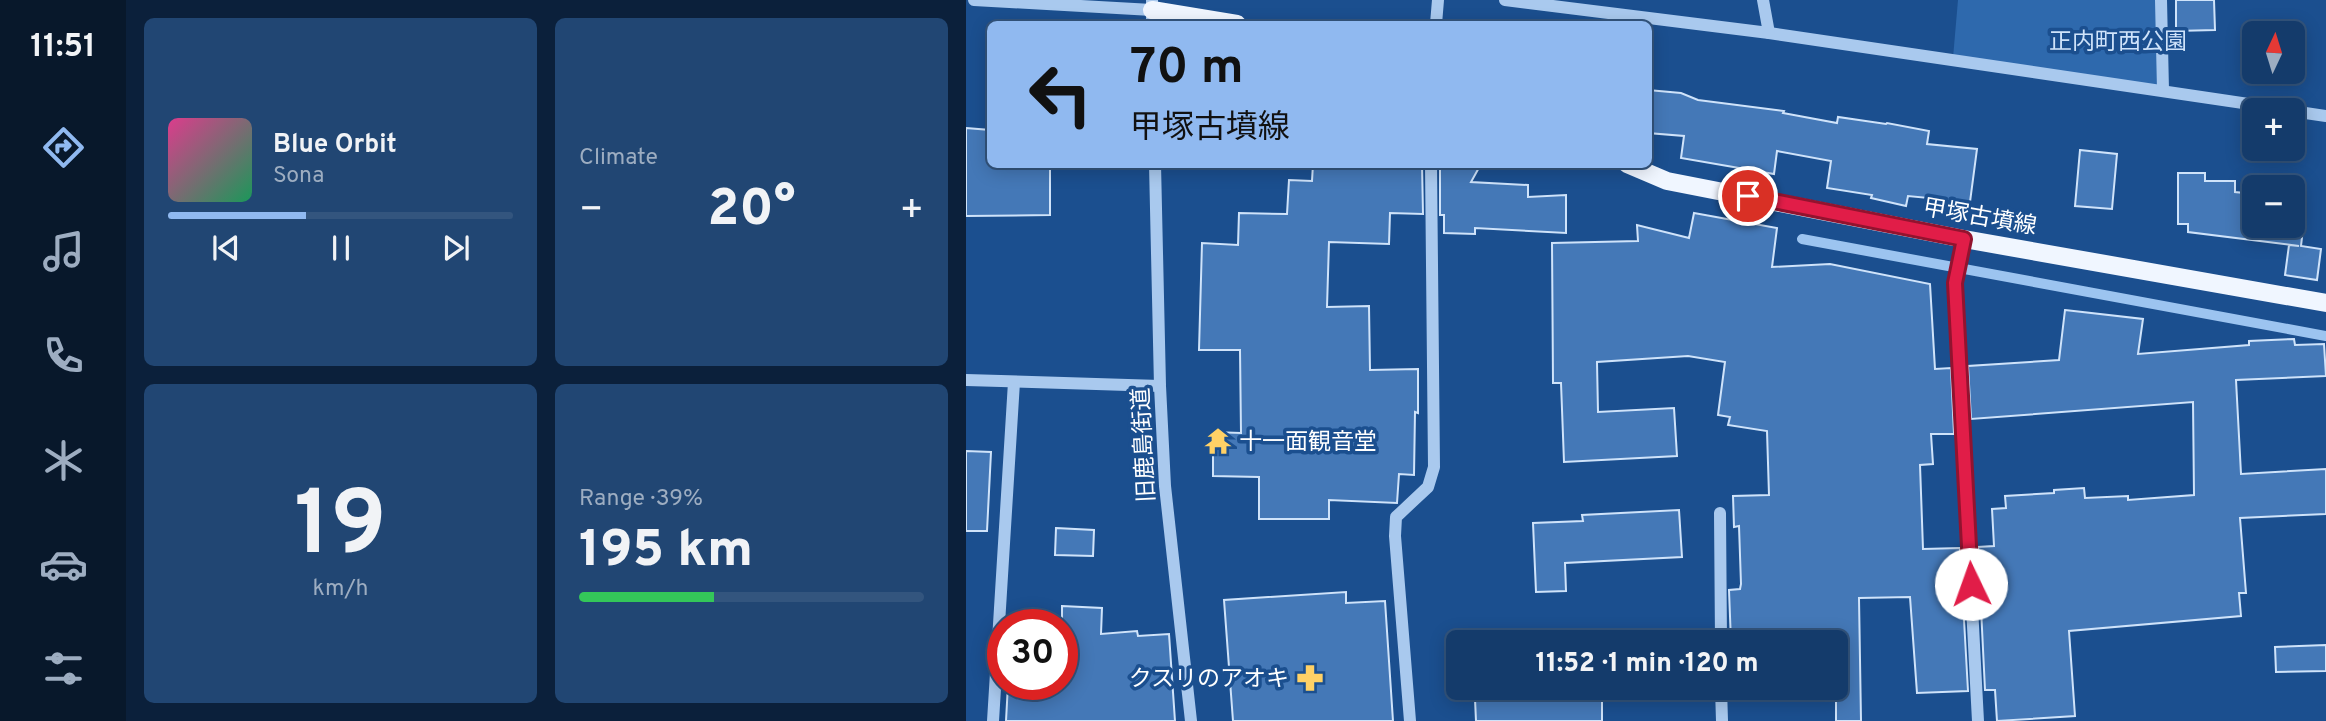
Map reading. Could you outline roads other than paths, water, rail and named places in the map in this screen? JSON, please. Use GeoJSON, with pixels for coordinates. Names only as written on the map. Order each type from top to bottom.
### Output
{"type":"FeatureCollection","features":[{"type":"Feature","properties":{"kind":"main road"},"geometry":{"type":"LineString","coordinates":[[1152,12],[1216,21]]}},
{"type":"Feature","properties":{"kind":"main road","name":"甲塚古墳線"},"geometry":{"type":"LineString","coordinates":[[1637,168],[1667,181],[1964,239],[2326,303]]}},
{"type":"Feature","properties":{"kind":"street"},"geometry":{"type":"LineString","coordinates":[[974,0],[1152,12]]}},
{"type":"Feature","properties":{"kind":"street"},"geometry":{"type":"LineString","coordinates":[[1436,21],[1438,0]]}},
{"type":"Feature","properties":{"kind":"street"},"geometry":{"type":"LineString","coordinates":[[1505,0],[1769,33],[2242,103]]}},
{"type":"Feature","properties":{"kind":"street"},"geometry":{"type":"LineString","coordinates":[[1763,0],[1769,33]]}},
{"type":"Feature","properties":{"kind":"street"},"geometry":{"type":"LineString","coordinates":[[2161,0],[2163,90]]}},
{"type":"Feature","properties":{"kind":"street"},"geometry":{"type":"LineString","coordinates":[[2305,113],[2326,116]]}},
{"type":"Feature","properties":{"kind":"street","name":"旧鹿島街道"},"geometry":{"type":"LineString","coordinates":[[1155,168],[1165,486],[1191,721]]}},
{"type":"Feature","properties":{"kind":"street"},"geometry":{"type":"LineString","coordinates":[[1409,721],[1395,536],[1396,517],[1429,487],[1434,467],[1431,168]]}},
{"type":"Feature","properties":{"kind":"street"},"geometry":{"type":"LineString","coordinates":[[1964,239],[1955,283],[1978,721]]}},
{"type":"Feature","properties":{"kind":"street"},"geometry":{"type":"LineString","coordinates":[[966,380],[1160,386]]}},
{"type":"Feature","properties":{"kind":"street"},"geometry":{"type":"LineString","coordinates":[[993,721],[1014,382]]}},
{"type":"Feature","properties":{"kind":"street"},"geometry":{"type":"LineString","coordinates":[[1720,513],[1721,630]]}},
{"type":"Feature","properties":{"kind":"street"},"geometry":{"type":"LineString","coordinates":[[1721,700],[1721,721]]}},
{"type":"Feature","properties":{"kind":"waterway"},"geometry":{"type":"LineString","coordinates":[[1802,239],[2326,336]]}},
{"type":"Feature","properties":{"kind":"place","name":"十一面観音堂"},"geometry":{"type":"Point","coordinates":[1218,441]}},
{"type":"Feature","properties":{"kind":"place","name":"クスリのアオキ"},"geometry":{"type":"Point","coordinates":[1310,678]}},
{"type":"Feature","properties":{"kind":"park label","name":"正内町西公園"},"geometry":{"type":"Point","coordinates":[2118,41]}}]}
